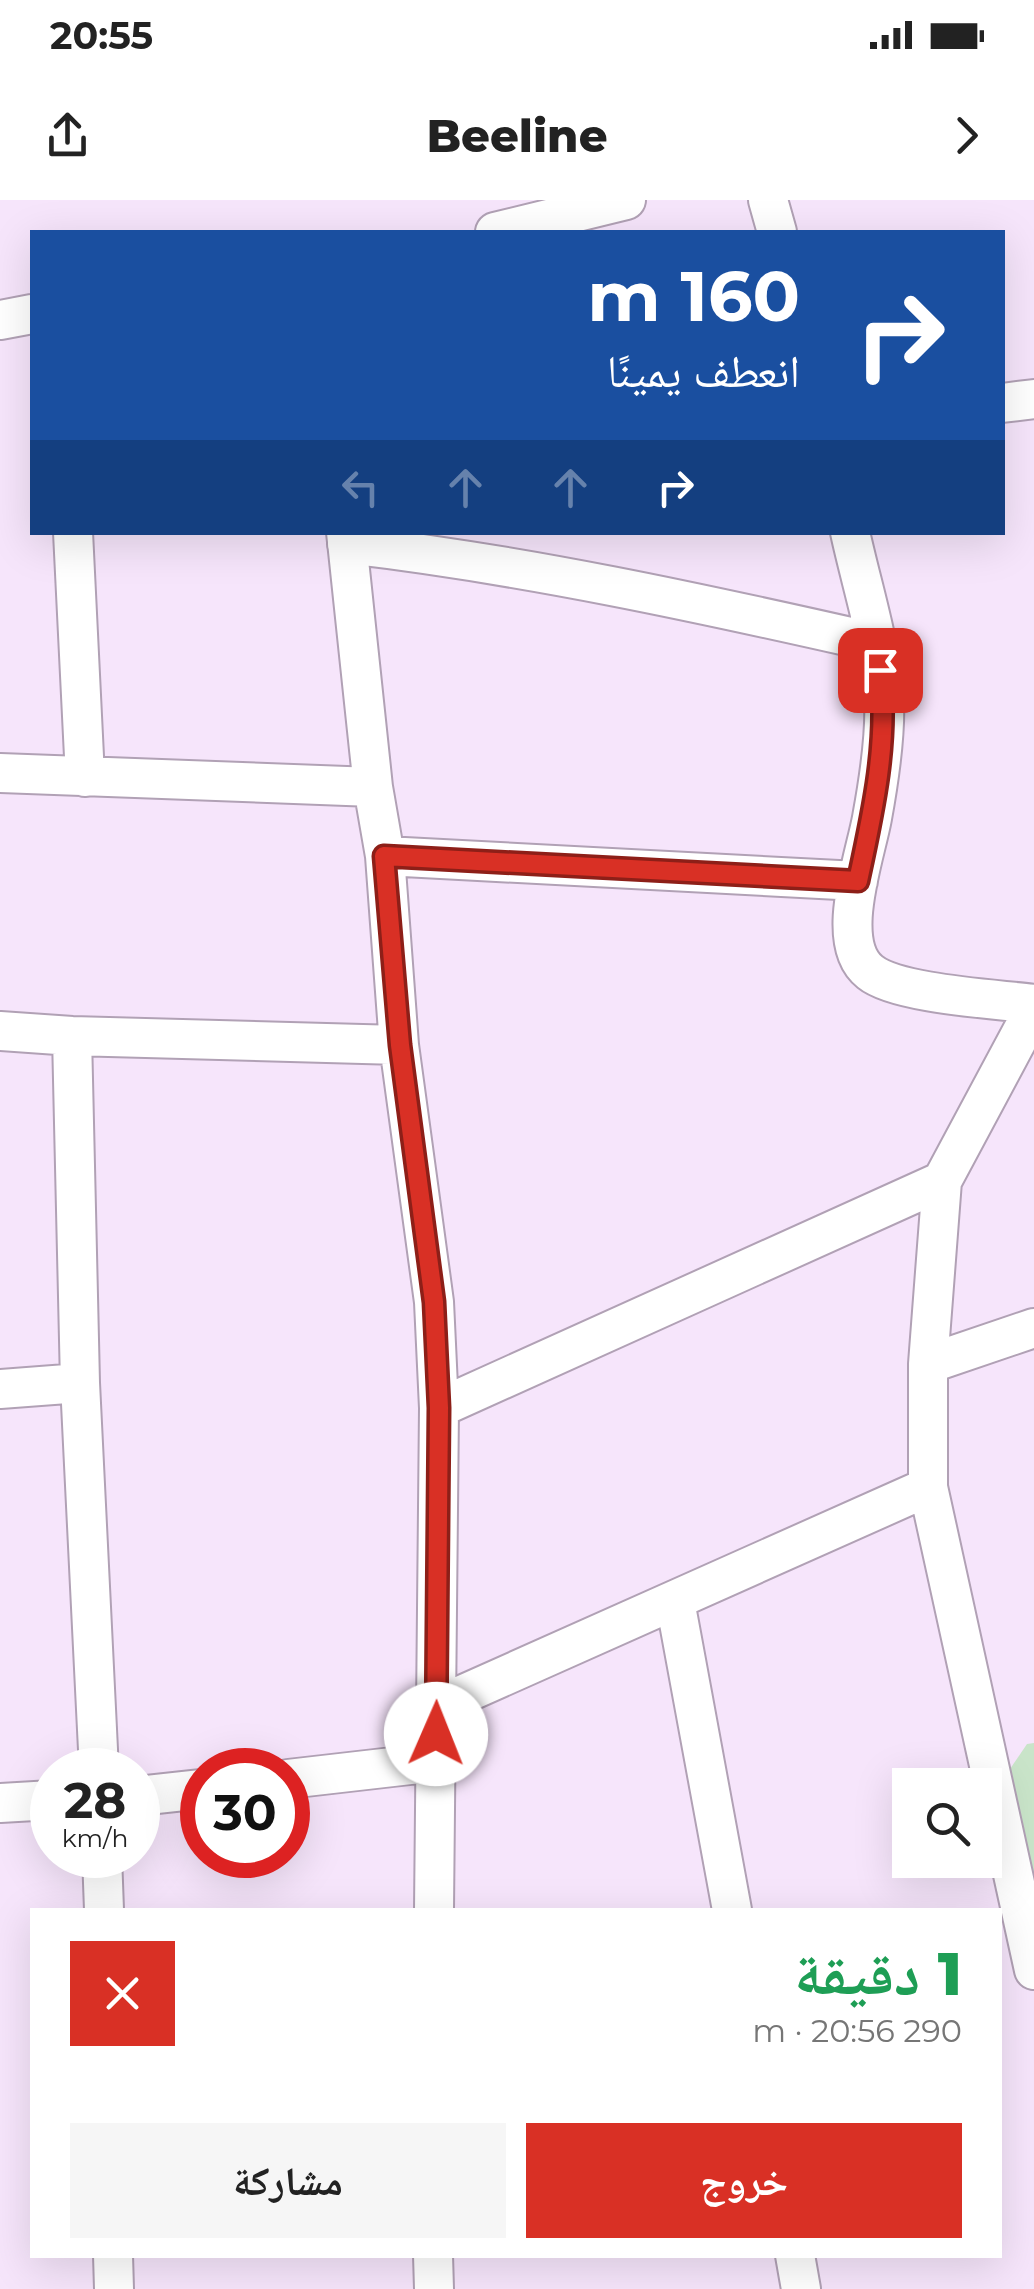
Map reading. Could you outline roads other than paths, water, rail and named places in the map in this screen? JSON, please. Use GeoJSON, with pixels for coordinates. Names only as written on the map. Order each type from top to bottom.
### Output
{"type":"FeatureCollection","features":[{"type":"Feature","properties":{"kind":"street"},"geometry":{"type":"LineString","coordinates":[[503,230],[626,200]]}},
{"type":"Feature","properties":{"kind":"street"},"geometry":{"type":"LineString","coordinates":[[768,200],[776,230]]}},
{"type":"Feature","properties":{"kind":"street"},"geometry":{"type":"LineString","coordinates":[[0,320],[30,314]]}},
{"type":"Feature","properties":{"kind":"street"},"geometry":{"type":"LineString","coordinates":[[1005,403],[1034,399]]}},
{"type":"Feature","properties":{"kind":"street"},"geometry":{"type":"LineString","coordinates":[[74,535],[86,777]]}},
{"type":"Feature","properties":{"kind":"street"},"geometry":{"type":"LineString","coordinates":[[851,535],[877,643],[884,724],[872,816],[858,881],[853,929],[859,958],[869,971],[902,986],[1034,1007],[942,1181],[928,1364],[928,1488],[1034,1970]]}},
{"type":"Feature","properties":{"kind":"street"},"geometry":{"type":"LineString","coordinates":[[434,1908],[439,1408],[434,1302],[400,1045],[384,856],[346,538],[670,596],[877,643]]}},
{"type":"Feature","properties":{"kind":"street"},"geometry":{"type":"LineString","coordinates":[[0,773],[373,787]]}},
{"type":"Feature","properties":{"kind":"street"},"geometry":{"type":"LineString","coordinates":[[384,856],[858,881]]}},
{"type":"Feature","properties":{"kind":"street"},"geometry":{"type":"LineString","coordinates":[[0,1031],[400,1045]]}},
{"type":"Feature","properties":{"kind":"street"},"geometry":{"type":"LineString","coordinates":[[72,1036],[80,1383],[98,1748]]}},
{"type":"Feature","properties":{"kind":"street"},"geometry":{"type":"LineString","coordinates":[[439,1408],[942,1181]]}},
{"type":"Feature","properties":{"kind":"street"},"geometry":{"type":"LineString","coordinates":[[928,1364],[1034,1328]]}},
{"type":"Feature","properties":{"kind":"street"},"geometry":{"type":"LineString","coordinates":[[0,1389],[80,1383]]}},
{"type":"Feature","properties":{"kind":"street"},"geometry":{"type":"LineString","coordinates":[[437,1706],[928,1488]]}},
{"type":"Feature","properties":{"kind":"street"},"geometry":{"type":"LineString","coordinates":[[676,1601],[732,1908]]}},
{"type":"Feature","properties":{"kind":"street"},"geometry":{"type":"LineString","coordinates":[[310,1776],[436,1762]]}},
{"type":"Feature","properties":{"kind":"street"},"geometry":{"type":"LineString","coordinates":[[0,1803],[30,1801]]}},
{"type":"Feature","properties":{"kind":"street"},"geometry":{"type":"LineString","coordinates":[[103,1878],[104,1908]]}},
{"type":"Feature","properties":{"kind":"street"},"geometry":{"type":"LineString","coordinates":[[113,2258],[114,2289]]}},
{"type":"Feature","properties":{"kind":"street"},"geometry":{"type":"LineString","coordinates":[[433,2258],[434,2289]]}},
{"type":"Feature","properties":{"kind":"street"},"geometry":{"type":"LineString","coordinates":[[796,2258],[801,2289]]}}]}
